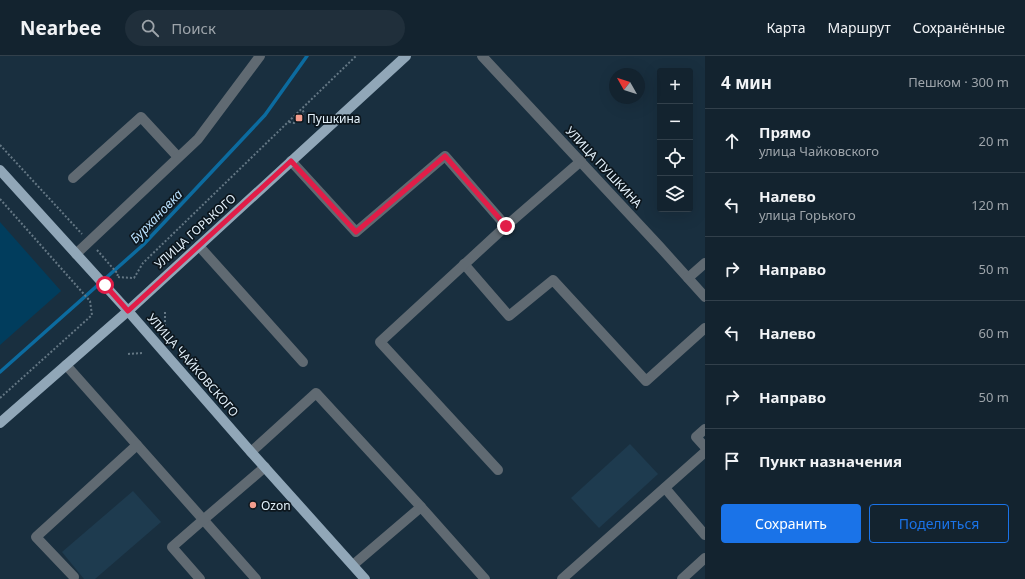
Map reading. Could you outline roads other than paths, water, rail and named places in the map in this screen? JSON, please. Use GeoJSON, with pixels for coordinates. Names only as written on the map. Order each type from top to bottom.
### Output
{"type":"FeatureCollection","features":[{"type":"Feature","properties":{"kind":"main road","name":"УЛИЦА ГОРЬКОГО"},"geometry":{"type":"LineString","coordinates":[[0,423],[128,311],[406,56]]}},
{"type":"Feature","properties":{"kind":"main road","name":"УЛИЦА ЧАЙКОВСКОГО"},"geometry":{"type":"LineString","coordinates":[[0,170],[105,285],[251,452],[365,579]]}},
{"type":"Feature","properties":{"kind":"street"},"geometry":{"type":"LineString","coordinates":[[76,254],[198,139],[260,56]]}},
{"type":"Feature","properties":{"kind":"street","name":"УЛИЦА ПУШКИНА"},"geometry":{"type":"LineString","coordinates":[[482,56],[581,161],[705,297]]}},
{"type":"Feature","properties":{"kind":"street"},"geometry":{"type":"LineString","coordinates":[[73,178],[141,117],[178,157]]}},
{"type":"Feature","properties":{"kind":"street"},"geometry":{"type":"LineString","coordinates":[[291,161],[356,232],[445,156],[506,226]]}},
{"type":"Feature","properties":{"kind":"street"},"geometry":{"type":"LineString","coordinates":[[498,470],[380,342],[506,226],[581,161]]}},
{"type":"Feature","properties":{"kind":"street"},"geometry":{"type":"LineString","coordinates":[[199,246],[303,362]]}},
{"type":"Feature","properties":{"kind":"street"},"geometry":{"type":"LineString","coordinates":[[688,278],[705,263]]}},
{"type":"Feature","properties":{"kind":"street"},"geometry":{"type":"LineString","coordinates":[[464,264],[509,316],[553,280],[646,381],[705,328]]}},
{"type":"Feature","properties":{"kind":"street"},"geometry":{"type":"LineString","coordinates":[[66,365],[256,579]]}},
{"type":"Feature","properties":{"kind":"street"},"geometry":{"type":"LineString","coordinates":[[251,452],[316,393],[486,579]]}},
{"type":"Feature","properties":{"kind":"street"},"geometry":{"type":"LineString","coordinates":[[705,429],[696,438],[705,447]]}},
{"type":"Feature","properties":{"kind":"street"},"geometry":{"type":"LineString","coordinates":[[74,577],[36,537],[137,446]]}},
{"type":"Feature","properties":{"kind":"street"},"geometry":{"type":"LineString","coordinates":[[562,579],[705,452]]}},
{"type":"Feature","properties":{"kind":"street"},"geometry":{"type":"LineString","coordinates":[[200,579],[172,548],[265,467]]}},
{"type":"Feature","properties":{"kind":"street"},"geometry":{"type":"LineString","coordinates":[[665,488],[705,535]]}},
{"type":"Feature","properties":{"kind":"street"},"geometry":{"type":"LineString","coordinates":[[353,565],[421,507]]}},
{"type":"Feature","properties":{"kind":"street"},"geometry":{"type":"LineString","coordinates":[[682,579],[705,558]]}},
{"type":"Feature","properties":{"kind":"waterway","name":"Бурхановка"},"geometry":{"type":"LineString","coordinates":[[0,372],[143,245],[265,115],[307,56]]}},
{"type":"Feature","properties":{"kind":"place","name":"Пушкина"},"geometry":{"type":"Point","coordinates":[299,118]}},
{"type":"Feature","properties":{"kind":"place","name":"Ozon"},"geometry":{"type":"Point","coordinates":[253,505]}}]}
